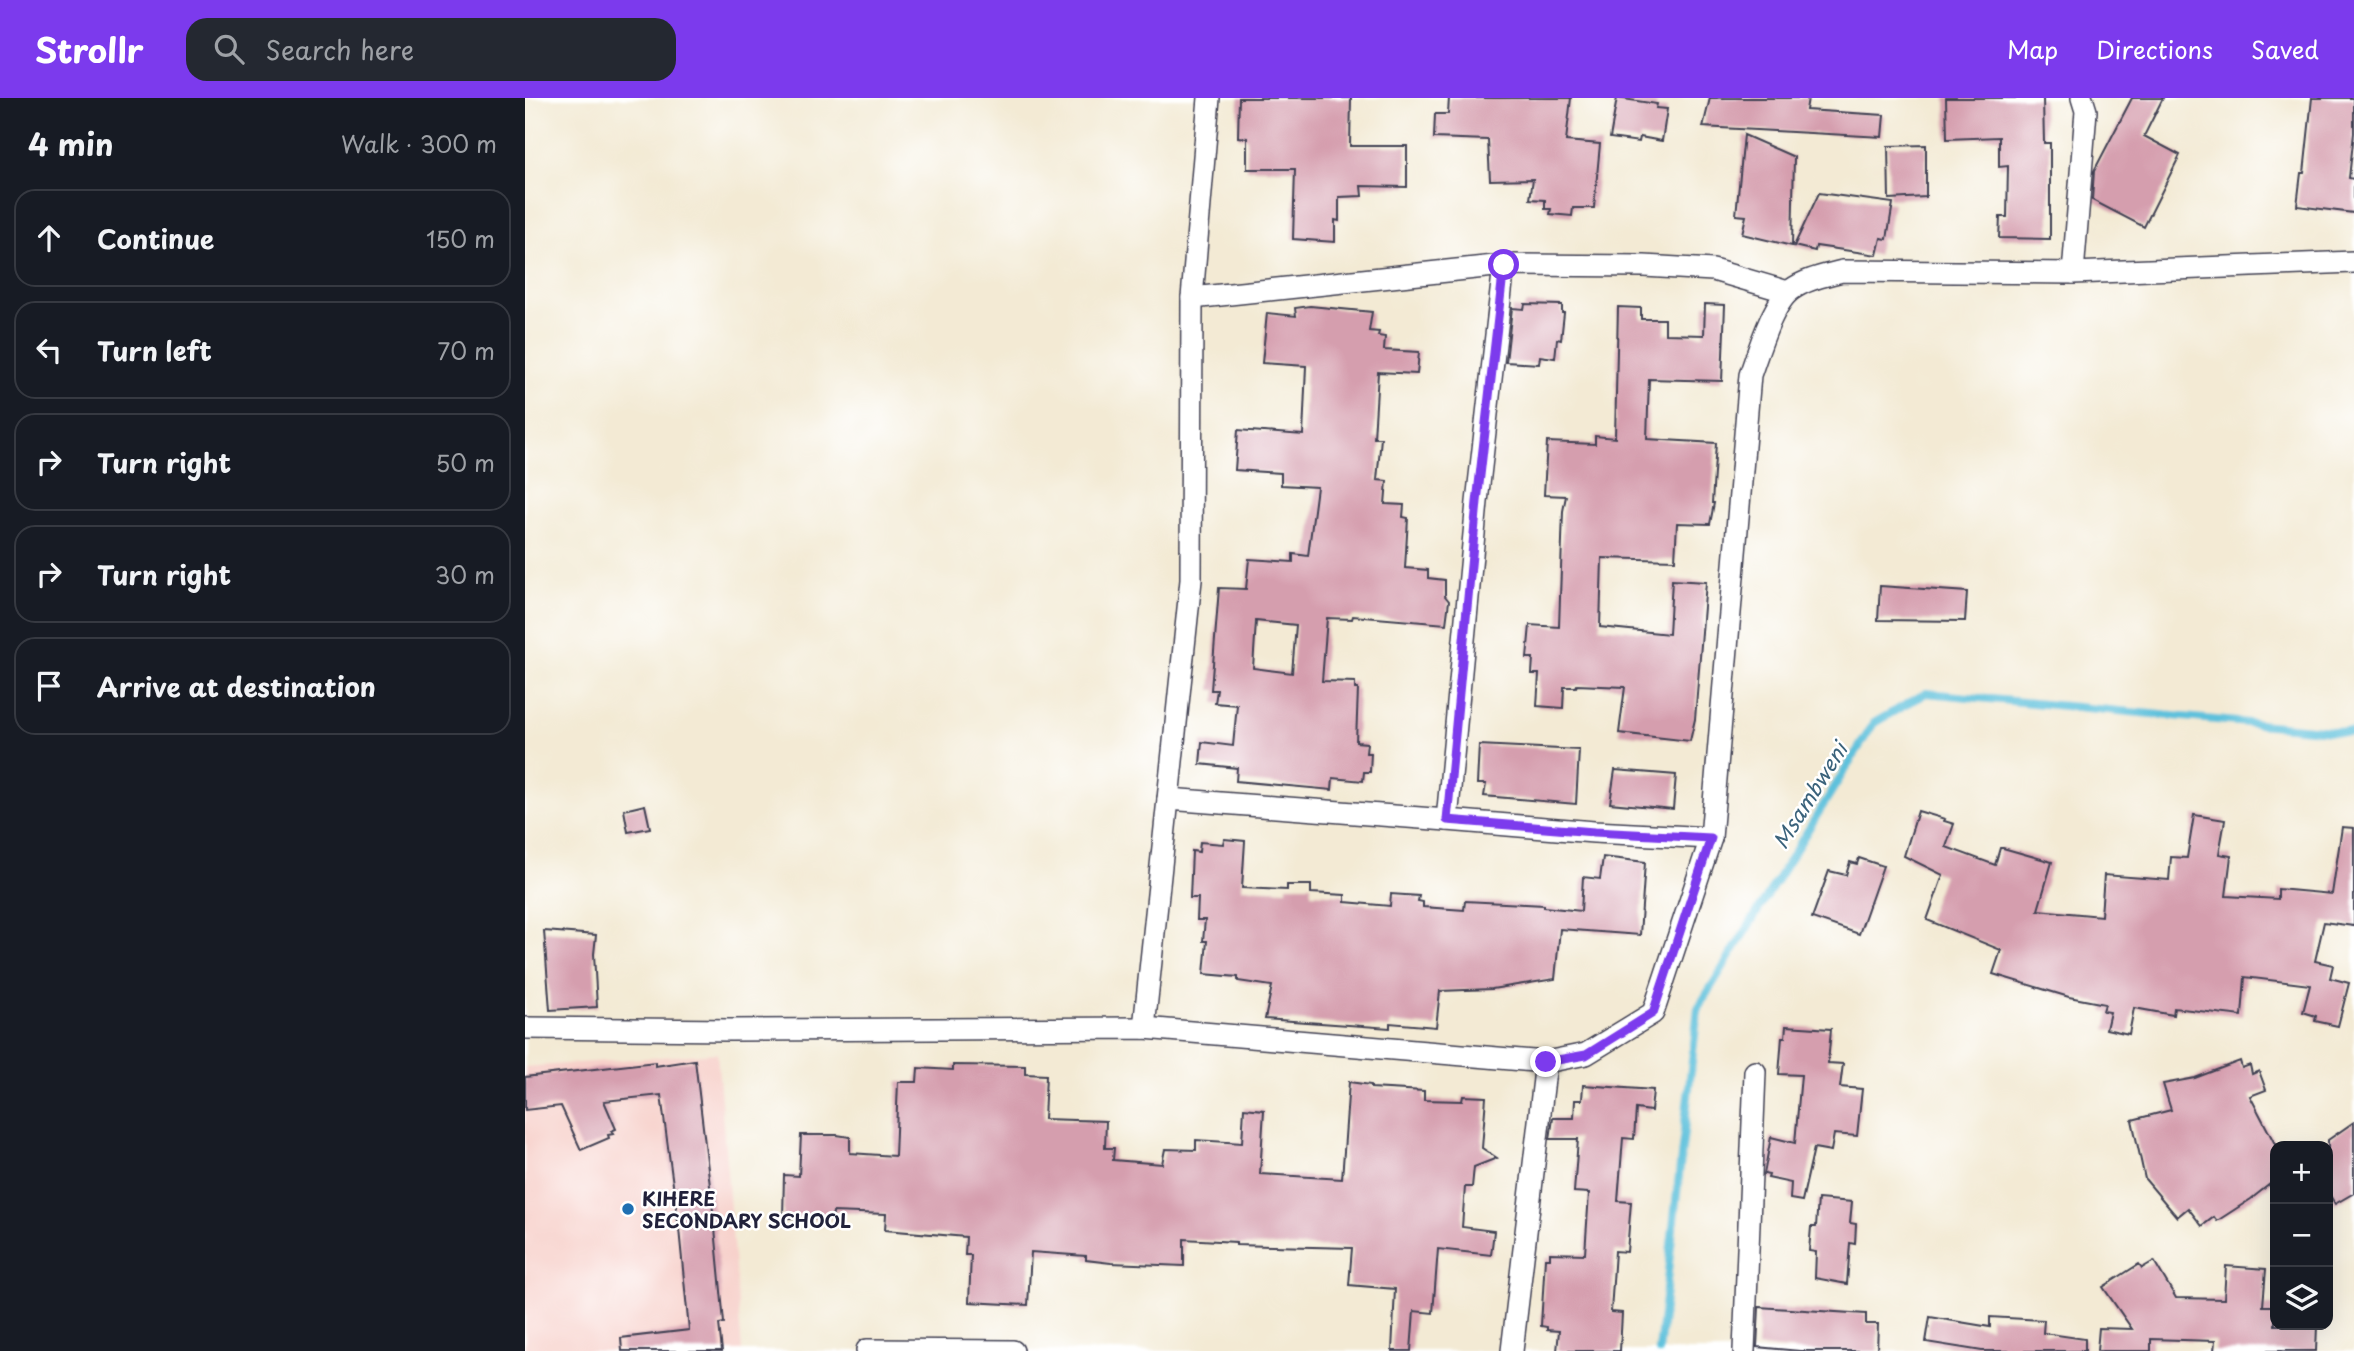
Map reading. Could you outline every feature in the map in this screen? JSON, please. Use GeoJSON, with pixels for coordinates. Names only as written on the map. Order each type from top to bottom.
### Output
{"type":"FeatureCollection","features":[{"type":"Feature","properties":{"kind":"street"},"geometry":{"type":"LineString","coordinates":[[1144,1028],[1191,580],[1192,298],[1209,98]]}},
{"type":"Feature","properties":{"kind":"street"},"geometry":{"type":"LineString","coordinates":[[2073,272],[2086,111],[2082,98]]}},
{"type":"Feature","properties":{"kind":"street"},"geometry":{"type":"LineString","coordinates":[[525,1028],[1144,1028],[1546,1062],[1586,1055],[1653,1013],[1711,838],[1750,375],[1767,327],[1788,292],[1811,279],[1842,271],[2073,272],[2354,262]]}},
{"type":"Feature","properties":{"kind":"street"},"geometry":{"type":"LineString","coordinates":[[1192,298],[1504,265],[1644,266],[1713,270],[1788,292]]}},
{"type":"Feature","properties":{"kind":"street"},"geometry":{"type":"LineString","coordinates":[[1447,820],[1477,502],[1504,265]]}},
{"type":"Feature","properties":{"kind":"street"},"geometry":{"type":"LineString","coordinates":[[1167,799],[1594,832],[1711,838]]}},
{"type":"Feature","properties":{"kind":"street"},"geometry":{"type":"LineString","coordinates":[[1513,1351],[1546,1062]]}},
{"type":"Feature","properties":{"kind":"street"},"geometry":{"type":"LineString","coordinates":[[1744,1351],[1755,1072]]}},
{"type":"Feature","properties":{"kind":"street"},"geometry":{"type":"LineString","coordinates":[[867,1350],[1013,1351]]}},
{"type":"Feature","properties":{"kind":"shaded area","name":"KIHERE SECONDARY SCHOOL"},"geometry":{"type":"Polygon","coordinates":[[[717,1053],[742,1351],[525,1351],[525,1067],[717,1053]]]}},
{"type":"Feature","properties":{"kind":"building"},"geometry":{"type":"Polygon","coordinates":[[[1239,98],[1351,98],[1350,146],[1407,146],[1407,187],[1361,186],[1362,196],[1339,197],[1339,221],[1335,220],[1335,242],[1293,239],[1295,169],[1247,169],[1247,138],[1238,137],[1239,98]]]}},
{"type":"Feature","properties":{"kind":"building"},"geometry":{"type":"Polygon","coordinates":[[[1449,98],[1571,98],[1566,141],[1600,144],[1594,208],[1573,208],[1572,216],[1550,214],[1551,209],[1545,209],[1545,200],[1530,199],[1533,179],[1490,180],[1488,140],[1434,138],[1435,114],[1448,114],[1449,98]]]}},
{"type":"Feature","properties":{"kind":"building"},"geometry":{"type":"Polygon","coordinates":[[[1617,98],[1657,104],[1656,108],[1667,109],[1662,141],[1640,137],[1639,142],[1610,138],[1617,98]]]}},
{"type":"Feature","properties":{"kind":"building"},"geometry":{"type":"Polygon","coordinates":[[[1710,98],[1808,98],[1806,110],[1884,115],[1882,137],[1703,127],[1710,98]]]}},
{"type":"Feature","properties":{"kind":"building"},"geometry":{"type":"Polygon","coordinates":[[[1946,98],[2043,98],[2044,143],[2050,143],[2050,239],[1999,238],[2000,217],[2007,217],[2008,166],[1999,167],[1999,137],[1947,139],[1946,98]]]}},
{"type":"Feature","properties":{"kind":"building"},"geometry":{"type":"Polygon","coordinates":[[[2132,98],[2163,98],[2144,136],[2180,155],[2144,227],[2092,200],[2094,171],[2132,98]]]}},
{"type":"Feature","properties":{"kind":"building"},"geometry":{"type":"Polygon","coordinates":[[[2312,98],[2354,98],[2354,133],[2349,178],[2354,179],[2354,213],[2297,206],[2301,173],[2304,173],[2312,98]]]}},
{"type":"Feature","properties":{"kind":"building"},"geometry":{"type":"Polygon","coordinates":[[[1744,135],[1794,157],[1792,246],[1742,234],[1746,216],[1736,215],[1744,135]]]}},
{"type":"Feature","properties":{"kind":"building"},"geometry":{"type":"Polygon","coordinates":[[[1926,145],[1926,197],[1889,199],[1888,146],[1926,145]]]}},
{"type":"Feature","properties":{"kind":"building"},"geometry":{"type":"Polygon","coordinates":[[[1819,193],[1893,203],[1887,239],[1881,238],[1877,255],[1816,246],[1815,251],[1794,246],[1819,193]]]}},
{"type":"Feature","properties":{"kind":"building"},"geometry":{"type":"Polygon","coordinates":[[[1525,304],[1562,305],[1564,313],[1561,340],[1557,339],[1555,358],[1540,356],[1539,364],[1506,362],[1512,308],[1524,309],[1525,304]]]}},
{"type":"Feature","properties":{"kind":"building"},"geometry":{"type":"Polygon","coordinates":[[[1705,304],[1725,305],[1722,381],[1649,379],[1647,439],[1716,443],[1714,503],[1710,524],[1677,523],[1675,560],[1602,558],[1600,627],[1669,634],[1672,580],[1706,582],[1695,719],[1690,741],[1619,733],[1625,687],[1564,687],[1563,708],[1537,706],[1539,674],[1532,674],[1533,658],[1527,658],[1530,625],[1559,627],[1563,511],[1566,496],[1544,495],[1547,442],[1595,444],[1595,436],[1615,438],[1618,307],[1641,308],[1641,319],[1665,319],[1665,334],[1704,335],[1705,304]]]}},
{"type":"Feature","properties":{"kind":"building"},"geometry":{"type":"Polygon","coordinates":[[[1310,306],[1372,312],[1369,331],[1379,332],[1378,336],[1385,337],[1384,350],[1419,352],[1417,374],[1378,372],[1374,438],[1381,438],[1377,480],[1387,481],[1385,504],[1404,505],[1403,517],[1408,518],[1405,568],[1428,570],[1428,578],[1445,580],[1445,596],[1449,601],[1446,624],[1353,616],[1352,619],[1327,618],[1322,681],[1355,682],[1355,689],[1358,689],[1356,742],[1367,743],[1366,753],[1371,753],[1370,772],[1364,772],[1363,781],[1333,778],[1332,790],[1236,781],[1237,768],[1200,764],[1202,742],[1233,746],[1237,705],[1215,703],[1217,690],[1211,690],[1219,588],[1246,589],[1249,559],[1293,562],[1293,554],[1308,556],[1317,487],[1281,485],[1281,473],[1235,470],[1238,430],[1303,435],[1306,366],[1262,363],[1267,313],[1296,316],[1295,308],[1310,306]],[[1256,621],[1253,668],[1292,673],[1296,625],[1256,621]]]}},
{"type":"Feature","properties":{"kind":"building"},"geometry":{"type":"Polygon","coordinates":[[[1880,586],[1967,592],[1965,621],[1878,620],[1880,586]]]}},
{"type":"Feature","properties":{"kind":"building"},"geometry":{"type":"Polygon","coordinates":[[[1479,745],[1579,750],[1576,804],[1484,796],[1486,784],[1477,784],[1479,745]]]}},
{"type":"Feature","properties":{"kind":"building"},"geometry":{"type":"Polygon","coordinates":[[[1615,770],[1676,775],[1673,809],[1610,803],[1615,770]]]}},
{"type":"Feature","properties":{"kind":"building"},"geometry":{"type":"Polygon","coordinates":[[[645,805],[650,828],[628,832],[624,810],[645,805]]]}},
{"type":"Feature","properties":{"kind":"building"},"geometry":{"type":"Polygon","coordinates":[[[1918,811],[1954,824],[1946,847],[1995,865],[2000,848],[2052,862],[2038,910],[2101,916],[2104,875],[2169,880],[2171,857],[2187,858],[2194,815],[2225,820],[2219,854],[2231,856],[2226,896],[2278,899],[2278,889],[2332,894],[2342,827],[2354,828],[2354,926],[2324,922],[2315,961],[2333,965],[2330,978],[2349,983],[2338,1026],[2315,1021],[2316,1016],[2303,1012],[2310,985],[2245,977],[2242,1016],[2174,1008],[2173,1015],[2134,1008],[2129,1034],[2106,1029],[2110,1012],[2103,1011],[2105,1004],[2069,997],[1993,974],[2001,950],[1927,920],[1943,875],[1904,856],[1918,811]]]}},
{"type":"Feature","properties":{"kind":"building"},"geometry":{"type":"Polygon","coordinates":[[[1224,839],[1245,841],[1242,888],[1287,890],[1287,885],[1311,885],[1311,893],[1345,895],[1345,902],[1390,906],[1391,894],[1419,896],[1418,901],[1423,902],[1423,907],[1464,910],[1465,901],[1544,905],[1581,911],[1583,877],[1600,879],[1603,857],[1645,862],[1640,935],[1560,929],[1555,979],[1492,989],[1440,991],[1436,1027],[1390,1023],[1390,1028],[1265,1019],[1272,986],[1238,981],[1238,977],[1204,974],[1207,941],[1203,941],[1205,920],[1197,920],[1198,898],[1190,898],[1192,851],[1199,852],[1200,842],[1223,844],[1224,839]]]}},
{"type":"Feature","properties":{"kind":"building"},"geometry":{"type":"Polygon","coordinates":[[[1859,858],[1883,866],[1859,934],[1812,918],[1829,871],[1846,875],[1850,862],[1857,864],[1859,858]]]}},
{"type":"Feature","properties":{"kind":"building"},"geometry":{"type":"Polygon","coordinates":[[[544,931],[596,935],[594,954],[597,1007],[550,1010],[544,931]]]}},
{"type":"Feature","properties":{"kind":"building"},"geometry":{"type":"Polygon","coordinates":[[[1786,1026],[1831,1029],[1828,1063],[1843,1064],[1840,1087],[1862,1089],[1857,1136],[1834,1134],[1831,1151],[1814,1148],[1802,1201],[1790,1199],[1791,1183],[1768,1178],[1769,1175],[1764,1174],[1771,1137],[1795,1143],[1801,1075],[1779,1074],[1782,1037],[1785,1037],[1786,1026]]]}},
{"type":"Feature","properties":{"kind":"building"},"geometry":{"type":"Polygon","coordinates":[[[695,1060],[724,1323],[719,1324],[722,1351],[622,1351],[621,1338],[689,1330],[661,1095],[604,1101],[616,1129],[611,1131],[613,1134],[608,1135],[609,1138],[581,1150],[561,1106],[525,1110],[525,1077],[695,1060]]]}},
{"type":"Feature","properties":{"kind":"building"},"geometry":{"type":"Polygon","coordinates":[[[2240,1061],[2242,1068],[2250,1065],[2252,1074],[2259,1071],[2266,1090],[2250,1096],[2273,1141],[2270,1141],[2270,1184],[2217,1221],[2214,1217],[2202,1226],[2188,1208],[2177,1217],[2145,1179],[2132,1120],[2171,1110],[2163,1084],[2195,1078],[2240,1061]]]}},
{"type":"Feature","properties":{"kind":"building"},"geometry":{"type":"Polygon","coordinates":[[[953,1065],[1025,1066],[1025,1074],[1046,1075],[1044,1119],[1106,1121],[1105,1148],[1114,1148],[1113,1160],[1162,1164],[1165,1149],[1196,1150],[1196,1140],[1242,1143],[1244,1108],[1264,1110],[1260,1174],[1342,1179],[1349,1082],[1371,1085],[1371,1088],[1424,1091],[1424,1100],[1462,1101],[1463,1096],[1486,1097],[1482,1148],[1497,1158],[1474,1167],[1472,1187],[1465,1187],[1462,1227],[1494,1231],[1491,1255],[1438,1249],[1433,1313],[1414,1311],[1411,1351],[1392,1351],[1395,1289],[1349,1285],[1352,1248],[1236,1245],[1236,1242],[1184,1239],[1184,1266],[1111,1263],[1086,1260],[1086,1256],[1031,1252],[1028,1305],[969,1302],[971,1255],[965,1255],[966,1237],[885,1230],[886,1214],[833,1212],[832,1218],[783,1218],[784,1175],[799,1176],[801,1135],[850,1137],[850,1153],[895,1156],[898,1082],[917,1082],[918,1068],[953,1070],[953,1065]]]}},
{"type":"Feature","properties":{"kind":"building"},"geometry":{"type":"Polygon","coordinates":[[[1583,1085],[1653,1090],[1651,1111],[1636,1109],[1634,1139],[1623,1138],[1618,1201],[1631,1202],[1627,1252],[1615,1251],[1611,1312],[1622,1313],[1620,1351],[1557,1351],[1559,1331],[1547,1330],[1547,1327],[1541,1326],[1545,1258],[1550,1258],[1550,1253],[1585,1254],[1589,1193],[1574,1192],[1578,1139],[1550,1139],[1553,1118],[1574,1118],[1575,1100],[1582,1100],[1583,1085]]]}},
{"type":"Feature","properties":{"kind":"building"},"geometry":{"type":"Polygon","coordinates":[[[2354,1122],[2354,1193],[2335,1204],[2333,1141],[2328,1140],[2354,1122]]]}},
{"type":"Feature","properties":{"kind":"building"},"geometry":{"type":"Polygon","coordinates":[[[1818,1199],[1852,1202],[1850,1223],[1856,1224],[1855,1244],[1850,1243],[1847,1284],[1815,1278],[1816,1252],[1809,1251],[1811,1227],[1816,1227],[1818,1199]]]}},
{"type":"Feature","properties":{"kind":"building"},"geometry":{"type":"Polygon","coordinates":[[[2154,1261],[2176,1298],[2224,1299],[2226,1266],[2266,1269],[2263,1306],[2270,1306],[2270,1330],[2317,1330],[2316,1351],[2214,1351],[2215,1341],[2151,1339],[2151,1351],[2097,1351],[2099,1328],[2132,1329],[2103,1287],[2139,1264],[2142,1268],[2154,1261]]]}},
{"type":"Feature","properties":{"kind":"building"},"geometry":{"type":"Polygon","coordinates":[[[1759,1307],[1866,1314],[1866,1324],[1878,1324],[1877,1351],[1800,1351],[1757,1347],[1759,1307]]]}},
{"type":"Feature","properties":{"kind":"building"},"geometry":{"type":"Polygon","coordinates":[[[1930,1317],[1990,1327],[1990,1317],[2044,1320],[2043,1333],[2085,1339],[2085,1351],[1982,1351],[1926,1342],[1930,1317]]]}},
{"type":"Feature","properties":{"kind":"waterway","name":"Msambweni"},"geometry":{"type":"LineString","coordinates":[[1659,1351],[1698,1008],[1874,723],[1926,693],[2354,733]]}},
{"type":"Feature","properties":{"kind":"place","name":"KIHERE SECONDARY SCHOOL"},"geometry":{"type":"Point","coordinates":[628,1209]}},
{"type":"Feature","properties":{"kind":"route"},"geometry":{"type":"LineString","coordinates":[[1504,265],[1477,502],[1447,820],[1711,838],[1653,1013],[1586,1055],[1546,1062]]}}]}
